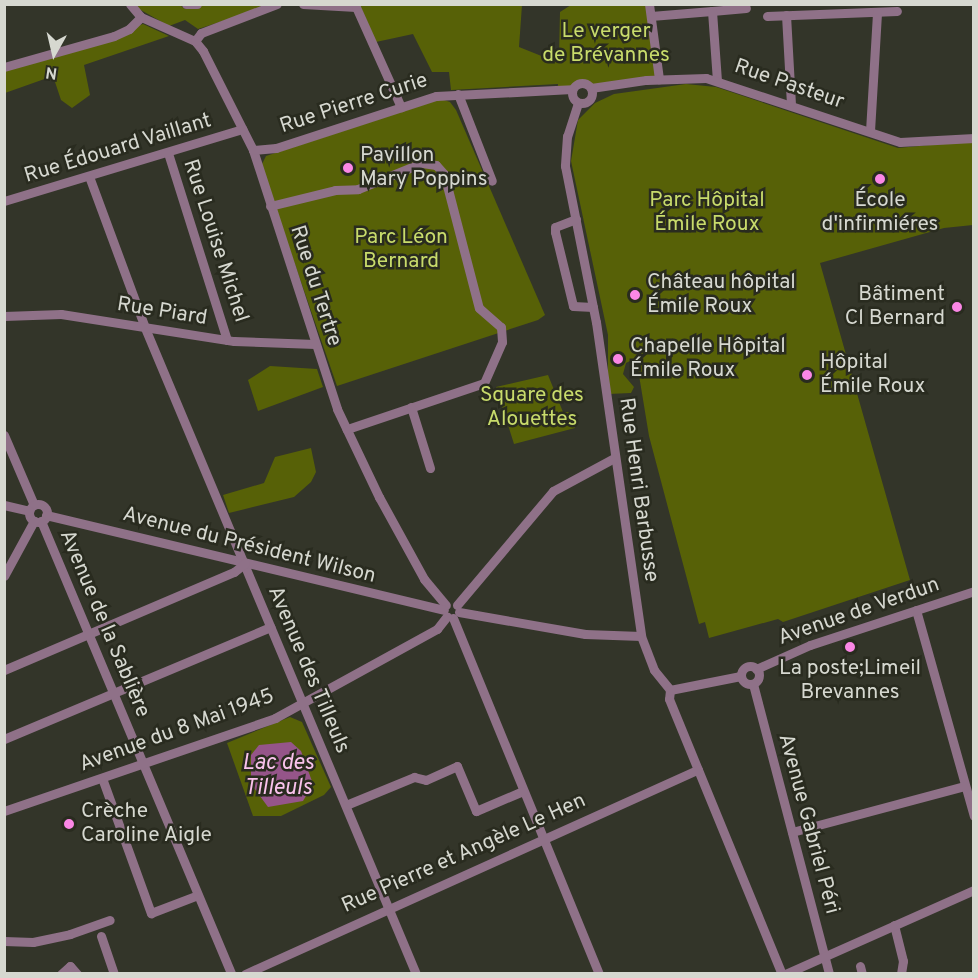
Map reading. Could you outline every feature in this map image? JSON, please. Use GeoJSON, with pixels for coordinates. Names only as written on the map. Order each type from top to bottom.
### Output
{"type":"FeatureCollection","features":[{"type":"Feature","properties":{"kind":"street"},"geometry":{"type":"LineString","coordinates":[[130,4],[141,17],[195,41],[201,33],[277,4]]}},
{"type":"Feature","properties":{"kind":"street"},"geometry":{"type":"LineString","coordinates":[[186,4],[197,4]]}},
{"type":"Feature","properties":{"kind":"street"},"geometry":{"type":"LineString","coordinates":[[303,4],[356,7],[401,107]]}},
{"type":"Feature","properties":{"kind":"street"},"geometry":{"type":"LineString","coordinates":[[649,4],[659,79]]}},
{"type":"Feature","properties":{"kind":"street"},"geometry":{"type":"LineString","coordinates":[[651,16],[746,8]]}},
{"type":"Feature","properties":{"kind":"street"},"geometry":{"type":"LineString","coordinates":[[712,11],[717,80]]}},
{"type":"Feature","properties":{"kind":"street"},"geometry":{"type":"LineString","coordinates":[[767,16],[897,11]]}},
{"type":"Feature","properties":{"kind":"street"},"geometry":{"type":"LineString","coordinates":[[870,131],[877,12]]}},
{"type":"Feature","properties":{"kind":"street"},"geometry":{"type":"LineString","coordinates":[[786,15],[791,105]]}},
{"type":"Feature","properties":{"kind":"street"},"geometry":{"type":"LineString","coordinates":[[4,67],[114,36],[129,29],[141,17]]}},
{"type":"Feature","properties":{"kind":"street","name":"Rue du Tertre"},"geometry":{"type":"LineString","coordinates":[[195,41],[253,150],[315,344],[347,429],[424,579],[451,611],[599,974]]}},
{"type":"Feature","properties":{"kind":"street","name":"Rue Pasteur"},"geometry":{"type":"LineString","coordinates":[[591,88],[659,79],[717,80],[915,144],[974,138]]}},
{"type":"Feature","properties":{"kind":"street"},"geometry":{"type":"LineString","coordinates":[[583,83],[591,88],[588,101],[578,103],[573,99],[573,89],[583,83]]}},
{"type":"Feature","properties":{"kind":"street","name":"Rue Pierre Curie"},"geometry":{"type":"LineString","coordinates":[[253,150],[276,148],[436,96],[573,89]]}},
{"type":"Feature","properties":{"kind":"street"},"geometry":{"type":"LineString","coordinates":[[458,94],[492,181]]}},
{"type":"Feature","properties":{"kind":"street","name":"Rue Henri Barbusse"},"geometry":{"type":"LineString","coordinates":[[578,103],[565,152],[593,307],[641,636],[654,670],[670,690]]}},
{"type":"Feature","properties":{"kind":"street","name":"Rue Édouard Vaillant"},"geometry":{"type":"LineString","coordinates":[[4,201],[90,178],[242,129]]}},
{"type":"Feature","properties":{"kind":"street","name":"Rue Louise Michel"},"geometry":{"type":"LineString","coordinates":[[168,153],[227,340]]}},
{"type":"Feature","properties":{"kind":"street"},"geometry":{"type":"LineString","coordinates":[[270,206],[335,189],[358,189],[422,163],[436,165],[444,174],[479,308],[501,327],[502,342],[484,383],[347,429]]}},
{"type":"Feature","properties":{"kind":"street","name":"Avenue des Tilleuls"},"geometry":{"type":"LineString","coordinates":[[90,178],[145,328],[416,974]]}},
{"type":"Feature","properties":{"kind":"street"},"geometry":{"type":"LineString","coordinates":[[576,219],[555,227],[555,232],[573,306],[593,307]]}},
{"type":"Feature","properties":{"kind":"street","name":"Rue Piard"},"geometry":{"type":"LineString","coordinates":[[4,316],[61,314],[227,340],[315,344]]}},
{"type":"Feature","properties":{"kind":"street"},"geometry":{"type":"LineString","coordinates":[[411,407],[430,468]]}},
{"type":"Feature","properties":{"kind":"street"},"geometry":{"type":"LineString","coordinates":[[4,435],[32,508]]}},
{"type":"Feature","properties":{"kind":"street","name":"Avenue du 8 Mai 1945"},"geometry":{"type":"LineString","coordinates":[[4,811],[259,724],[437,629],[553,491],[614,458]]}},
{"type":"Feature","properties":{"kind":"street"},"geometry":{"type":"LineString","coordinates":[[4,505],[44,507],[40,519],[4,576]]}},
{"type":"Feature","properties":{"kind":"street","name":"Avenue de la Sablière"},"geometry":{"type":"LineString","coordinates":[[32,508],[40,519],[231,974]]}},
{"type":"Feature","properties":{"kind":"street","name":"Avenue du Président Wilson"},"geometry":{"type":"LineString","coordinates":[[40,519],[245,563],[451,611],[585,634],[641,636]]}},
{"type":"Feature","properties":{"kind":"street"},"geometry":{"type":"LineString","coordinates":[[4,670],[234,572],[245,563]]}},
{"type":"Feature","properties":{"kind":"street","name":"Avenue de Verdun"},"geometry":{"type":"LineString","coordinates":[[756,669],[810,645],[974,591]]}},
{"type":"Feature","properties":{"kind":"street"},"geometry":{"type":"LineString","coordinates":[[916,610],[974,816]]}},
{"type":"Feature","properties":{"kind":"street"},"geometry":{"type":"LineString","coordinates":[[4,739],[270,627]]}},
{"type":"Feature","properties":{"kind":"street"},"geometry":{"type":"LineString","coordinates":[[741,676],[745,683],[753,684],[759,677],[756,669],[746,667],[741,676],[670,690],[669,699],[783,974],[974,890]]}},
{"type":"Feature","properties":{"kind":"street","name":"Avenue Gabriel Péri"},"geometry":{"type":"LineString","coordinates":[[753,684],[829,974]]}},
{"type":"Feature","properties":{"kind":"street"},"geometry":{"type":"LineString","coordinates":[[346,805],[414,777],[426,780],[461,764],[471,813],[523,790]]}},
{"type":"Feature","properties":{"kind":"street","name":"Rue Pierre et Angèle Le Hen"},"geometry":{"type":"LineString","coordinates":[[245,974],[698,769]]}},
{"type":"Feature","properties":{"kind":"street"},"geometry":{"type":"LineString","coordinates":[[102,778],[151,913],[198,895]]}},
{"type":"Feature","properties":{"kind":"street"},"geometry":{"type":"LineString","coordinates":[[792,832],[965,786]]}},
{"type":"Feature","properties":{"kind":"street"},"geometry":{"type":"LineString","coordinates":[[4,941],[33,942],[70,934],[110,920]]}},
{"type":"Feature","properties":{"kind":"street"},"geometry":{"type":"LineString","coordinates":[[894,925],[903,961],[901,974]]}},
{"type":"Feature","properties":{"kind":"street"},"geometry":{"type":"LineString","coordinates":[[101,936],[114,974]]}},
{"type":"Feature","properties":{"kind":"street"},"geometry":{"type":"LineString","coordinates":[[61,974],[70,966],[77,974]]}},
{"type":"Feature","properties":{"kind":"green space"},"geometry":{"type":"Polygon","coordinates":[[[132,5],[180,5],[185,9],[201,5],[272,5],[198,29],[185,20],[169,26],[132,5]]]}},
{"type":"Feature","properties":{"kind":"green space","name":"Le verger de Brévannes"},"geometry":{"type":"Polygon","coordinates":[[[360,5],[522,5],[519,47],[554,61],[559,56],[560,12],[571,5],[649,5],[659,79],[591,88],[558,87],[558,84],[451,90],[449,72],[432,72],[413,34],[376,42],[360,5]]]}},
{"type":"Feature","properties":{"kind":"green space"},"geometry":{"type":"Polygon","coordinates":[[[143,24],[169,36],[84,65],[90,95],[72,108],[61,100],[53,76],[5,93],[4,71],[143,24]]]}},
{"type":"Feature","properties":{"kind":"green space","name":"Parc Hôpital Émile Roux"},"geometry":{"type":"Polygon","coordinates":[[[686,84],[716,87],[898,148],[973,141],[973,225],[944,228],[820,263],[910,580],[783,622],[778,619],[709,638],[705,622],[699,624],[649,436],[637,363],[632,360],[626,363],[623,374],[634,387],[631,393],[608,394],[608,335],[571,161],[578,120],[595,103],[614,94],[686,84]]]}},
{"type":"Feature","properties":{"kind":"green space","name":"Parc Léon Bernard"},"geometry":{"type":"Polygon","coordinates":[[[441,99],[450,102],[456,110],[545,315],[538,320],[337,386],[261,166],[266,156],[441,99]]]}},
{"type":"Feature","properties":{"kind":"green space"},"geometry":{"type":"Polygon","coordinates":[[[270,366],[317,369],[323,387],[258,411],[248,380],[270,366]]]}},
{"type":"Feature","properties":{"kind":"green space","name":"Square des Alouettes"},"geometry":{"type":"Polygon","coordinates":[[[548,375],[563,412],[573,412],[575,428],[514,444],[496,387],[548,375]]]}},
{"type":"Feature","properties":{"kind":"green space"},"geometry":{"type":"Polygon","coordinates":[[[311,448],[316,472],[311,482],[294,497],[229,513],[223,495],[264,483],[275,457],[311,448]]]}},
{"type":"Feature","properties":{"kind":"green space"},"geometry":{"type":"Polygon","coordinates":[[[290,717],[302,722],[331,787],[324,795],[281,816],[253,816],[227,743],[290,717]]]}},
{"type":"Feature","properties":{"kind":"water","name":"Lac des Tilleuls"},"geometry":{"type":"Polygon","coordinates":[[[291,742],[301,751],[313,784],[303,801],[268,807],[251,784],[251,755],[259,745],[291,742]]]}},
{"type":"Feature","properties":{"kind":"place","name":"Pavillon Mary Poppins"},"geometry":{"type":"Point","coordinates":[348,168]}},
{"type":"Feature","properties":{"kind":"place","name":"École d'infirmiéres"},"geometry":{"type":"Point","coordinates":[880,179]}},
{"type":"Feature","properties":{"kind":"place","name":"Château hôpital Émile Roux"},"geometry":{"type":"Point","coordinates":[635,295]}},
{"type":"Feature","properties":{"kind":"place","name":"Bâtiment Cl Bernard"},"geometry":{"type":"Point","coordinates":[957,307]}},
{"type":"Feature","properties":{"kind":"place","name":"Chapelle Hôpital Émile Roux"},"geometry":{"type":"Point","coordinates":[618,359]}},
{"type":"Feature","properties":{"kind":"place","name":"Hôpital Émile Roux"},"geometry":{"type":"Point","coordinates":[807,375]}},
{"type":"Feature","properties":{"kind":"place","name":"La poste;Limeil Brevannes"},"geometry":{"type":"Point","coordinates":[850,647]}},
{"type":"Feature","properties":{"kind":"place","name":"Crèche Caroline Aigle"},"geometry":{"type":"Point","coordinates":[69,824]}}]}
